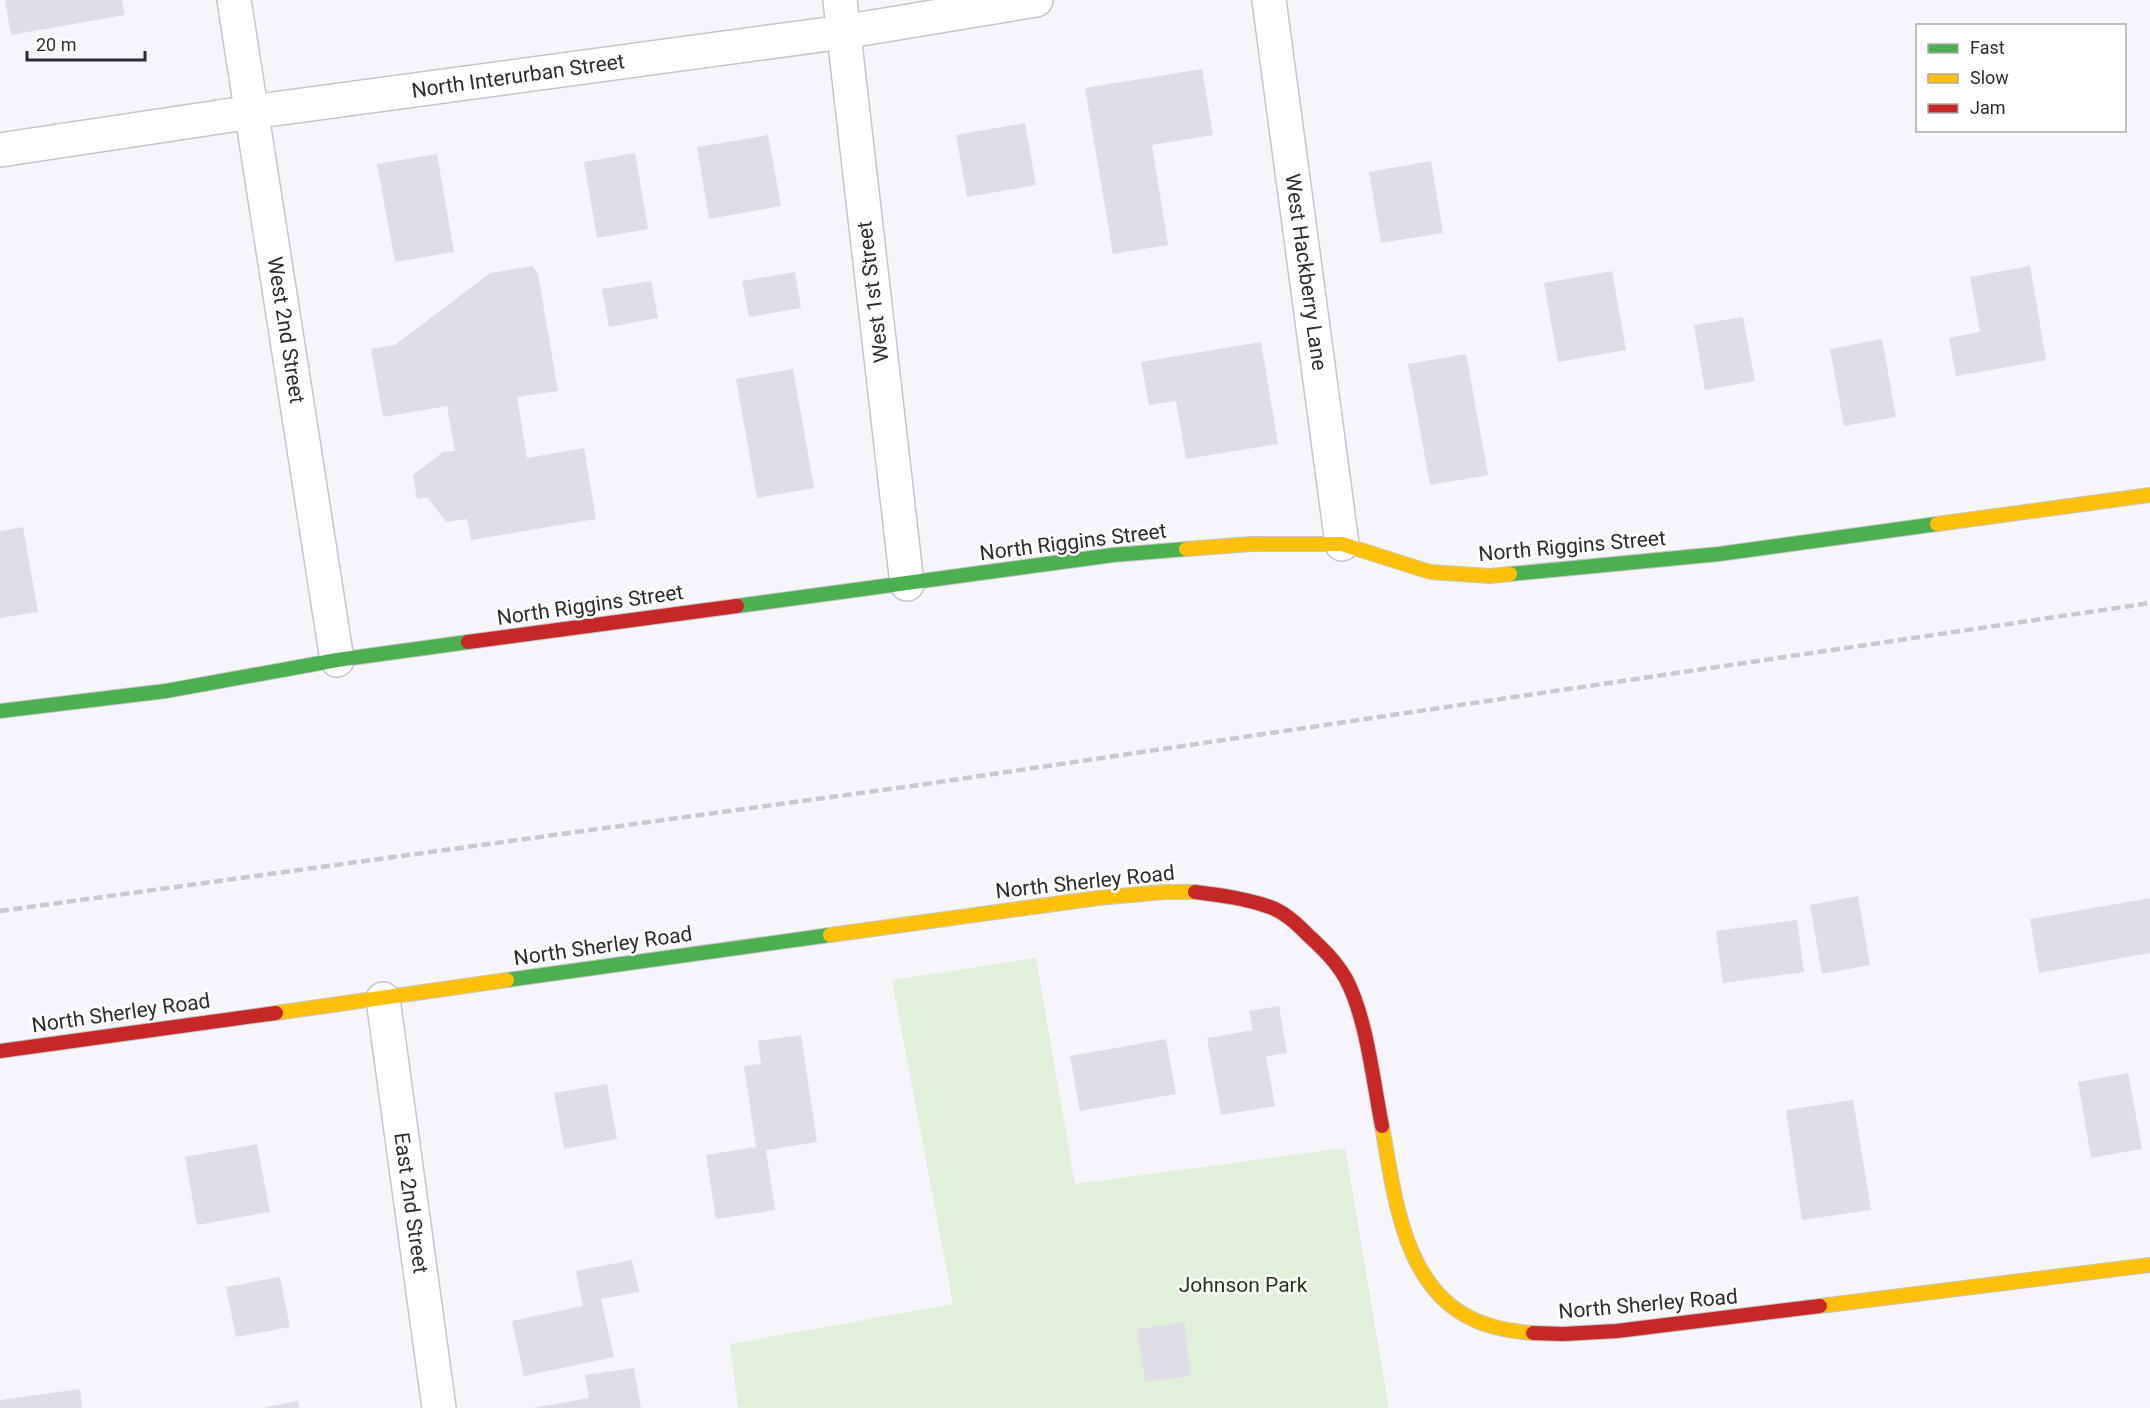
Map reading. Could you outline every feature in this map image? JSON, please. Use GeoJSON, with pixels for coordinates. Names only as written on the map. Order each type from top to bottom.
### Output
{"type":"FeatureCollection","features":[{"type":"Feature","properties":{"kind":"main road","name":"North Riggins Street"},"geometry":{"type":"LineString","coordinates":[[0,711],[166,691],[338,660],[1113,555],[1252,544],[1342,544],[1430,572],[1490,576],[1719,554],[2150,495]]}},
{"type":"Feature","properties":{"kind":"main road","name":"North Sherley Road"},"geometry":{"type":"LineString","coordinates":[[0,1051],[1098,898],[1190,892],[1220,895],[1268,906],[1290,917],[1330,956],[1346,981],[1365,1038],[1403,1235],[1428,1282],[1444,1300],[1475,1320],[1491,1326],[1522,1331],[1585,1334],[2150,1265]]}},
{"type":"Feature","properties":{"kind":"street","name":"West 2nd Street"},"geometry":{"type":"LineString","coordinates":[[234,0],[338,660]]}},
{"type":"Feature","properties":{"kind":"street","name":"West 1st Street"},"geometry":{"type":"LineString","coordinates":[[840,0],[907,584]]}},
{"type":"Feature","properties":{"kind":"street","name":"North Interurban Street"},"geometry":{"type":"LineString","coordinates":[[0,150],[252,112],[843,32],[1036,0]]}},
{"type":"Feature","properties":{"kind":"street","name":"West Hackberry Lane"},"geometry":{"type":"LineString","coordinates":[[1269,0],[1342,544]]}},
{"type":"Feature","properties":{"kind":"street","name":"East 2nd Street"},"geometry":{"type":"LineString","coordinates":[[383,999],[439,1408]]}},
{"type":"Feature","properties":{"kind":"green space","name":"Johnson Park"},"geometry":{"type":"Polygon","coordinates":[[[1036,958],[1075,1184],[1345,1148],[1389,1408],[738,1408],[730,1344],[953,1304],[892,980],[1036,958]]]}},
{"type":"Feature","properties":{"kind":"building"},"geometry":{"type":"Polygon","coordinates":[[[5,0],[122,0],[125,15],[11,35],[5,0]]]}},
{"type":"Feature","properties":{"kind":"building"},"geometry":{"type":"Polygon","coordinates":[[[1202,69],[1213,135],[1152,145],[1168,245],[1113,254],[1085,88],[1202,69]]]}},
{"type":"Feature","properties":{"kind":"building"},"geometry":{"type":"Polygon","coordinates":[[[1025,123],[1036,185],[967,197],[956,135],[1025,123]]]}},
{"type":"Feature","properties":{"kind":"building"},"geometry":{"type":"Polygon","coordinates":[[[768,135],[781,206],[709,219],[697,147],[768,135]]]}},
{"type":"Feature","properties":{"kind":"building"},"geometry":{"type":"Polygon","coordinates":[[[635,153],[648,229],[597,238],[584,162],[635,153]]]}},
{"type":"Feature","properties":{"kind":"building"},"geometry":{"type":"Polygon","coordinates":[[[437,154],[454,252],[395,262],[377,164],[437,154]]]}},
{"type":"Feature","properties":{"kind":"building"},"geometry":{"type":"Polygon","coordinates":[[[1431,161],[1443,233],[1381,243],[1369,172],[1431,161]]]}},
{"type":"Feature","properties":{"kind":"building"},"geometry":{"type":"Polygon","coordinates":[[[532,266],[538,274],[558,391],[517,397],[527,458],[584,448],[596,519],[471,540],[467,519],[446,522],[427,497],[417,499],[413,475],[443,452],[455,451],[447,406],[383,417],[371,349],[395,345],[490,273],[532,266]]]}},
{"type":"Feature","properties":{"kind":"building"},"geometry":{"type":"Polygon","coordinates":[[[2030,266],[2046,360],[1956,376],[1949,338],[1980,332],[1970,277],[2030,266]]]}},
{"type":"Feature","properties":{"kind":"building"},"geometry":{"type":"Polygon","coordinates":[[[1612,271],[1626,350],[1558,362],[1544,283],[1612,271]]]}},
{"type":"Feature","properties":{"kind":"building"},"geometry":{"type":"Polygon","coordinates":[[[795,272],[801,308],[749,317],[742,281],[795,272]]]}},
{"type":"Feature","properties":{"kind":"building"},"geometry":{"type":"Polygon","coordinates":[[[651,281],[658,318],[609,327],[602,289],[651,281]]]}},
{"type":"Feature","properties":{"kind":"building"},"geometry":{"type":"Polygon","coordinates":[[[1743,317],[1755,381],[1705,390],[1694,325],[1743,317]]]}},
{"type":"Feature","properties":{"kind":"building"},"geometry":{"type":"Polygon","coordinates":[[[1882,339],[1896,417],[1844,426],[1830,349],[1882,339]]]}},
{"type":"Feature","properties":{"kind":"building"},"geometry":{"type":"Polygon","coordinates":[[[1261,342],[1278,444],[1186,459],[1176,401],[1149,405],[1141,362],[1261,342]]]}},
{"type":"Feature","properties":{"kind":"building"},"geometry":{"type":"Polygon","coordinates":[[[1466,354],[1488,475],[1430,485],[1408,364],[1466,354]]]}},
{"type":"Feature","properties":{"kind":"building"},"geometry":{"type":"Polygon","coordinates":[[[793,369],[814,488],[757,498],[736,379],[793,369]]]}},
{"type":"Feature","properties":{"kind":"building"},"geometry":{"type":"Polygon","coordinates":[[[23,527],[38,612],[0,618],[0,531],[23,527]]]}},
{"type":"Feature","properties":{"kind":"building"},"geometry":{"type":"Polygon","coordinates":[[[1858,896],[1870,965],[1822,974],[1810,905],[1858,896]]]}},
{"type":"Feature","properties":{"kind":"building"},"geometry":{"type":"Polygon","coordinates":[[[2150,898],[2150,953],[2039,973],[2030,919],[2150,898]]]}},
{"type":"Feature","properties":{"kind":"building"},"geometry":{"type":"Polygon","coordinates":[[[1797,920],[1804,972],[1723,983],[1716,931],[1797,920]]]}},
{"type":"Feature","properties":{"kind":"building"},"geometry":{"type":"Polygon","coordinates":[[[1279,1006],[1287,1053],[1266,1056],[1275,1106],[1221,1115],[1207,1038],[1253,1030],[1249,1011],[1279,1006]]]}},
{"type":"Feature","properties":{"kind":"building"},"geometry":{"type":"Polygon","coordinates":[[[801,1035],[817,1142],[766,1150],[775,1210],[716,1219],[706,1155],[756,1147],[744,1066],[761,1064],[758,1041],[801,1035]]]}},
{"type":"Feature","properties":{"kind":"building"},"geometry":{"type":"Polygon","coordinates":[[[1166,1039],[1176,1094],[1080,1111],[1070,1056],[1166,1039]]]}},
{"type":"Feature","properties":{"kind":"building"},"geometry":{"type":"Polygon","coordinates":[[[2128,1073],[2142,1149],[2091,1158],[2078,1082],[2128,1073]]]}},
{"type":"Feature","properties":{"kind":"building"},"geometry":{"type":"Polygon","coordinates":[[[607,1084],[617,1139],[564,1149],[554,1093],[607,1084]]]}},
{"type":"Feature","properties":{"kind":"building"},"geometry":{"type":"Polygon","coordinates":[[[1853,1100],[1871,1210],[1802,1220],[1786,1110],[1853,1100]]]}},
{"type":"Feature","properties":{"kind":"building"},"geometry":{"type":"Polygon","coordinates":[[[257,1144],[270,1212],[197,1225],[185,1157],[257,1144]]]}},
{"type":"Feature","properties":{"kind":"building"},"geometry":{"type":"Polygon","coordinates":[[[632,1260],[639,1292],[601,1299],[614,1357],[524,1376],[512,1321],[583,1306],[576,1271],[632,1260]]]}},
{"type":"Feature","properties":{"kind":"building"},"geometry":{"type":"Polygon","coordinates":[[[280,1277],[290,1327],[236,1337],[226,1287],[280,1277]]]}},
{"type":"Feature","properties":{"kind":"building"},"geometry":{"type":"Polygon","coordinates":[[[1184,1322],[1191,1376],[1145,1382],[1137,1329],[1184,1322]]]}},
{"type":"Feature","properties":{"kind":"building"},"geometry":{"type":"Polygon","coordinates":[[[634,1368],[641,1408],[531,1408],[589,1398],[585,1375],[634,1368]]]}},
{"type":"Feature","properties":{"kind":"building"},"geometry":{"type":"Polygon","coordinates":[[[80,1389],[82,1408],[0,1408],[0,1400],[80,1389]]]}},
{"type":"Feature","properties":{"kind":"building"},"geometry":{"type":"Polygon","coordinates":[[[298,1401],[299,1408],[266,1408],[266,1407],[298,1401]]]}},
{"type":"Feature","properties":{"kind":"railway"},"geometry":{"type":"LineString","coordinates":[[0,911],[919,785],[2150,603]]}},
{"type":"Feature","properties":{"kind":"traffic: fast"},"geometry":{"type":"LineString","coordinates":[[1510,574],[1719,554],[1937,524]]}},
{"type":"Feature","properties":{"kind":"traffic: fast"},"geometry":{"type":"LineString","coordinates":[[737,606],[1113,555],[1186,549]]}},
{"type":"Feature","properties":{"kind":"traffic: fast"},"geometry":{"type":"LineString","coordinates":[[0,711],[166,691],[337,660],[468,642]]}},
{"type":"Feature","properties":{"kind":"traffic: fast"},"geometry":{"type":"LineString","coordinates":[[507,980],[830,935]]}},
{"type":"Feature","properties":{"kind":"traffic: slow"},"geometry":{"type":"LineString","coordinates":[[1937,524],[2150,495]]}},
{"type":"Feature","properties":{"kind":"traffic: slow"},"geometry":{"type":"LineString","coordinates":[[1186,549],[1252,544],[1342,544],[1430,572],[1490,576],[1510,574]]}},
{"type":"Feature","properties":{"kind":"traffic: slow"},"geometry":{"type":"LineString","coordinates":[[830,935],[1098,898],[1164,892],[1195,892]]}},
{"type":"Feature","properties":{"kind":"traffic: slow"},"geometry":{"type":"LineString","coordinates":[[276,1013],[507,980]]}},
{"type":"Feature","properties":{"kind":"traffic: slow"},"geometry":{"type":"LineString","coordinates":[[1382,1126],[1399,1214],[1408,1243],[1421,1270],[1438,1293],[1460,1312],[1488,1325],[1510,1331],[1533,1333]]}},
{"type":"Feature","properties":{"kind":"traffic: slow"},"geometry":{"type":"LineString","coordinates":[[1820,1306],[2150,1265]]}},
{"type":"Feature","properties":{"kind":"traffic: jam"},"geometry":{"type":"LineString","coordinates":[[468,642],[737,606]]}},
{"type":"Feature","properties":{"kind":"traffic: jam"},"geometry":{"type":"LineString","coordinates":[[1195,892],[1249,901],[1278,911],[1298,925],[1342,972],[1353,995],[1364,1031],[1382,1126]]}},
{"type":"Feature","properties":{"kind":"traffic: jam"},"geometry":{"type":"LineString","coordinates":[[0,1051],[276,1013]]}},
{"type":"Feature","properties":{"kind":"traffic: jam"},"geometry":{"type":"LineString","coordinates":[[1533,1333],[1617,1331],[1820,1306]]}}]}
